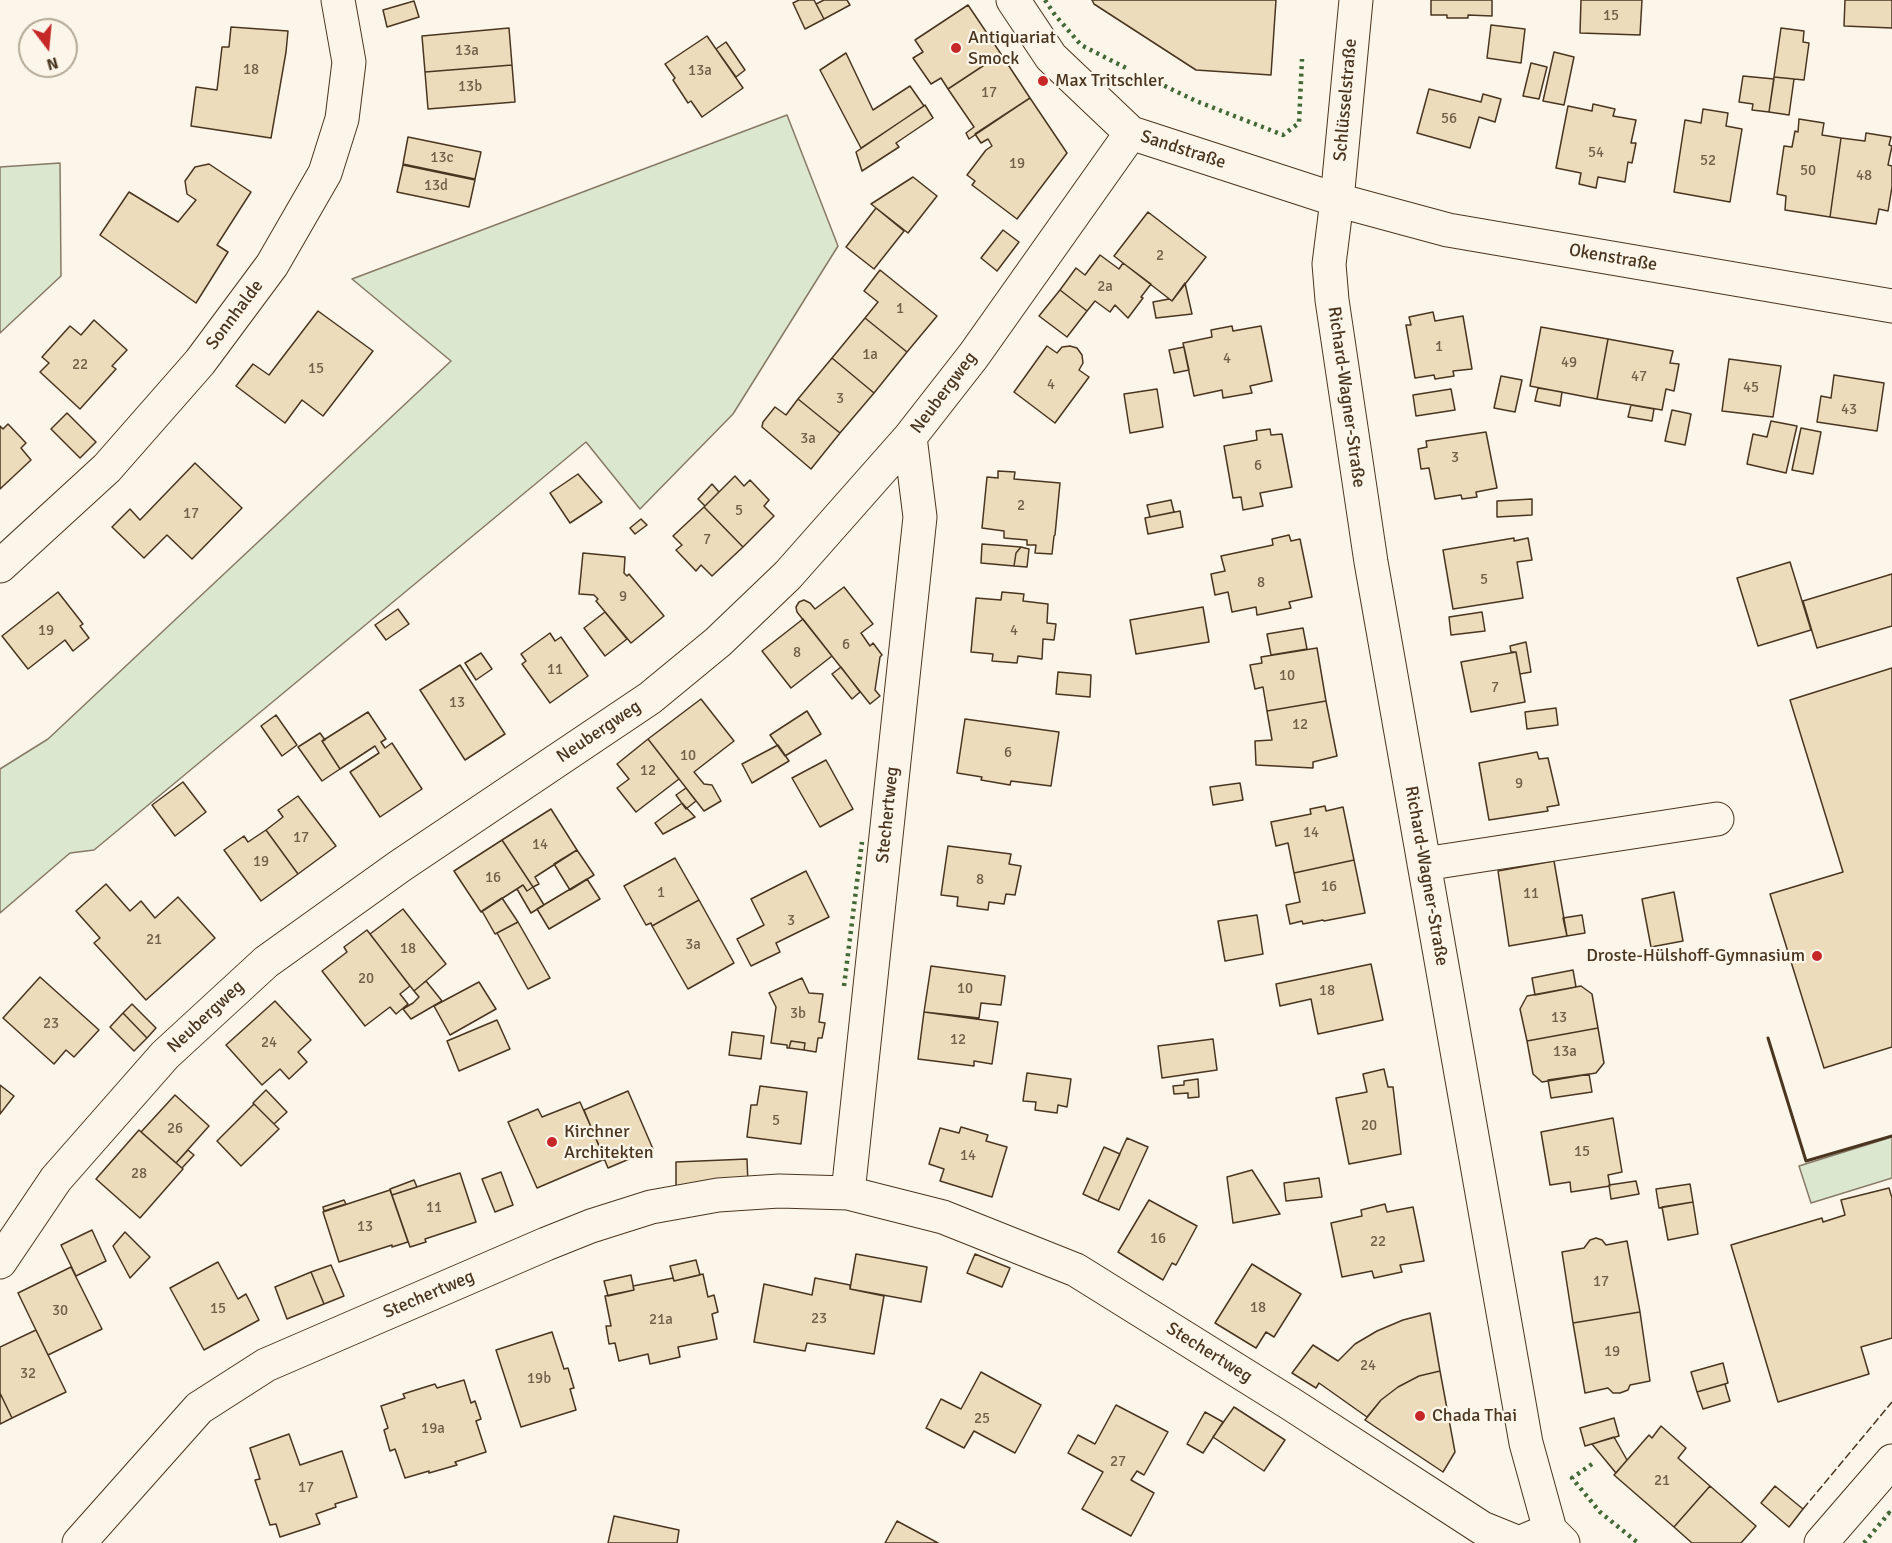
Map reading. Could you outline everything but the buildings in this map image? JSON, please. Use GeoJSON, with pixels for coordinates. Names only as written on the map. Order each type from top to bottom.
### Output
{"type":"FeatureCollection","features":[{"type":"Feature","properties":{"kind":"street","name":"Sonnhalde"},"geometry":{"type":"LineString","coordinates":[[0,566],[107,468],[200,362],[272,265],[326,173],[342,119],[349,62],[338,0]]}},
{"type":"Feature","properties":{"kind":"street","name":"Sandstraße"},"geometry":{"type":"LineString","coordinates":[[1013,0],[1051,57],[1131,133],[1337,200]]}},
{"type":"Feature","properties":{"kind":"street","name":"Schlüsselstraße"},"geometry":{"type":"LineString","coordinates":[[1337,200],[1356,0]]}},
{"type":"Feature","properties":{"kind":"street","name":"Neubergweg"},"geometry":{"type":"LineString","coordinates":[[0,1262],[56,1179],[165,1055],[266,962],[400,866],[650,698],[718,642],[788,575],[910,437],[974,355],[1131,133]]}},
{"type":"Feature","properties":{"kind":"street","name":"Okenstraße"},"geometry":{"type":"LineString","coordinates":[[1337,200],[1448,230],[1892,306]]}},
{"type":"Feature","properties":{"kind":"street","name":"Richard-Wagner-Straße"},"geometry":{"type":"LineString","coordinates":[[1337,200],[1329,264],[1332,300],[1371,562],[1526,1443],[1557,1536]]}},
{"type":"Feature","properties":{"kind":"street","name":"Stechertweg"},"geometry":{"type":"LineString","coordinates":[[848,1193],[920,517],[910,437]]}},
{"type":"Feature","properties":{"kind":"street"},"geometry":{"type":"LineString","coordinates":[[1424,864],[1716,819]]}},
{"type":"Feature","properties":{"kind":"street","name":"Stechertweg"},"geometry":{"type":"LineString","coordinates":[[79,1543],[199,1407],[267,1365],[591,1226],[651,1207],[718,1195],[778,1191],[848,1193],[943,1217],[1076,1270],[1291,1404],[1482,1528],[1519,1543],[1557,1536]]}},
{"type":"Feature","properties":{"kind":"street"},"geometry":{"type":"LineString","coordinates":[[1821,1543],[1892,1461]]}},
{"type":"Feature","properties":{"kind":"green space"},"geometry":{"type":"Polygon","coordinates":[[[787,115],[838,246],[733,414],[640,509],[586,442],[94,850],[70,853],[0,913],[0,769],[48,739],[451,361],[352,279],[787,115]]]}},
{"type":"Feature","properties":{"kind":"green space"},"geometry":{"type":"Polygon","coordinates":[[[60,163],[61,276],[0,333],[0,167],[60,163]]]}},
{"type":"Feature","properties":{"kind":"green space"},"geometry":{"type":"Polygon","coordinates":[[[1892,1137],[1892,1178],[1811,1203],[1799,1166],[1892,1137]]]}},
{"type":"Feature","properties":{"kind":"hedge"},"geometry":{"type":"LineString","coordinates":[[1045,0],[1081,45],[1128,69]]}},
{"type":"Feature","properties":{"kind":"hedge"},"geometry":{"type":"LineString","coordinates":[[1144,76],[1196,101],[1283,135],[1299,123],[1302,59]]}},
{"type":"Feature","properties":{"kind":"hedge"},"geometry":{"type":"LineString","coordinates":[[844,986],[862,842]]}},
{"type":"Feature","properties":{"kind":"hedge"},"geometry":{"type":"LineString","coordinates":[[1592,1464],[1572,1478],[1600,1512],[1638,1543]]}},
{"type":"Feature","properties":{"kind":"hedge"},"geometry":{"type":"LineString","coordinates":[[1864,1543],[1889,1513],[1892,1516]]}},
{"type":"Feature","properties":{"kind":"fence"},"geometry":{"type":"LineString","coordinates":[[1803,1509],[1892,1402]]}},
{"type":"Feature","properties":{"kind":"wall"},"geometry":{"type":"LineString","coordinates":[[1768,1038],[1806,1161],[1892,1136]]}},
{"type":"Feature","properties":{"kind":"place","name":"Antiquariat Smock"},"geometry":{"type":"Point","coordinates":[956,48]}},
{"type":"Feature","properties":{"kind":"place","name":"Max Tritschler"},"geometry":{"type":"Point","coordinates":[1043,81]}},
{"type":"Feature","properties":{"kind":"place","name":"Droste-Hülshoff-Gymnasium"},"geometry":{"type":"Point","coordinates":[1817,956]}},
{"type":"Feature","properties":{"kind":"place","name":"Kirchner Architekten"},"geometry":{"type":"Point","coordinates":[552,1142]}},
{"type":"Feature","properties":{"kind":"place","name":"Chada Thai"},"geometry":{"type":"Point","coordinates":[1420,1416]}}]}
